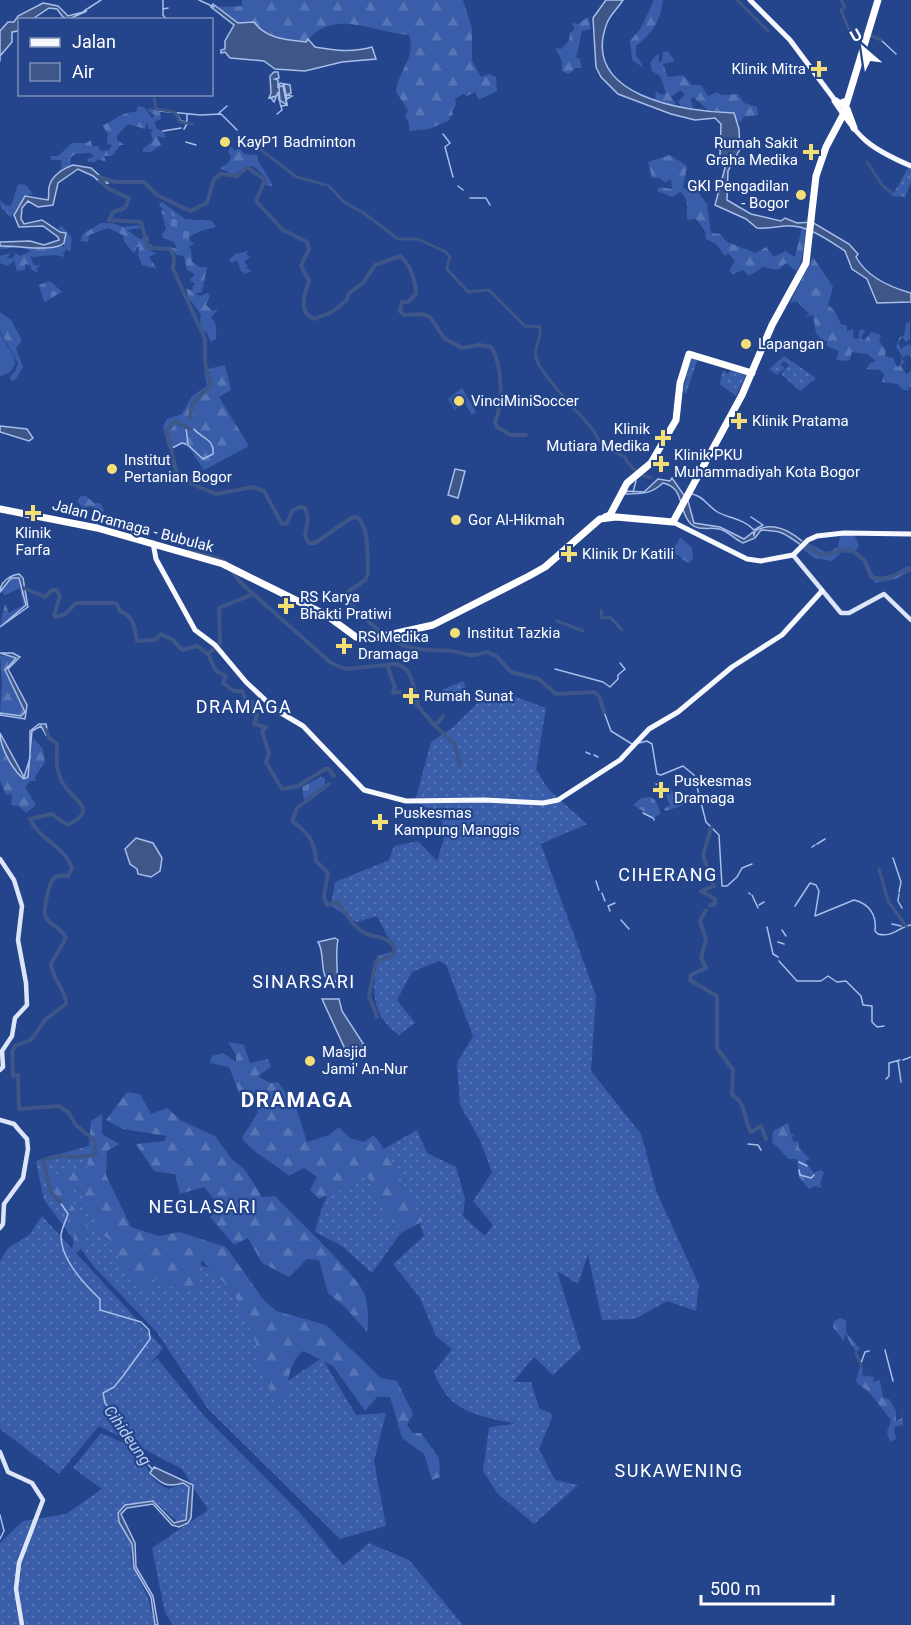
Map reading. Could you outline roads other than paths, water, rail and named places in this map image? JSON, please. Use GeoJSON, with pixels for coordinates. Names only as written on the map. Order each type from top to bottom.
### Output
{"type":"FeatureCollection","features":[{"type":"Feature","properties":{"kind":"highway"},"geometry":{"type":"LineString","coordinates":[[842,112],[866,29],[877,0]]}},
{"type":"Feature","properties":{"kind":"highway"},"geometry":{"type":"LineString","coordinates":[[853,128],[846,112],[866,29]]}},
{"type":"Feature","properties":{"kind":"highway"},"geometry":{"type":"LineString","coordinates":[[600,519],[613,515],[674,522],[751,373],[770,321],[806,255],[813,177],[849,94]]}},
{"type":"Feature","properties":{"kind":"highway"},"geometry":{"type":"LineString","coordinates":[[836,101],[840,104],[844,102]]}},
{"type":"Feature","properties":{"kind":"highway"},"geometry":{"type":"LineString","coordinates":[[835,127],[843,120],[853,128]]}},
{"type":"Feature","properties":{"kind":"highway"},"geometry":{"type":"LineString","coordinates":[[600,519],[610,515],[623,492],[654,460],[676,420],[680,383],[690,354],[751,373]]}},
{"type":"Feature","properties":{"kind":"highway"},"geometry":{"type":"LineString","coordinates":[[613,515],[623,492]]}},
{"type":"Feature","properties":{"kind":"highway"},"geometry":{"type":"LineString","coordinates":[[662,519],[670,517],[680,508]]}},
{"type":"Feature","properties":{"kind":"highway","name":"Jalan Dramaga - Bubulak"},"geometry":{"type":"LineString","coordinates":[[0,509],[87,525],[225,564],[326,615],[356,637],[379,638],[433,625],[535,573],[600,519]]}},
{"type":"Feature","properties":{"kind":"main road"},"geometry":{"type":"LineString","coordinates":[[750,0],[789,40],[831,94],[842,112]]}},
{"type":"Feature","properties":{"kind":"main road"},"geometry":{"type":"LineString","coordinates":[[831,94],[853,128],[876,151],[911,166]]}},
{"type":"Feature","properties":{"kind":"main road"},"geometry":{"type":"LineString","coordinates":[[674,522],[753,561],[768,561],[793,555],[814,536],[840,533],[911,534]]}},
{"type":"Feature","properties":{"kind":"main road"},"geometry":{"type":"LineString","coordinates":[[153,543],[153,555],[192,626],[216,646],[248,684],[280,713],[303,726],[364,790],[398,800],[554,802],[614,765],[650,729],[678,712],[732,667],[790,628],[822,591]]}},
{"type":"Feature","properties":{"kind":"main road"},"geometry":{"type":"LineString","coordinates":[[793,555],[840,612],[846,614],[885,594],[911,620]]}},
{"type":"Feature","properties":{"kind":"main road"},"geometry":{"type":"LineString","coordinates":[[0,859],[13,878],[22,906],[18,940],[26,983],[27,1005],[14,1019],[13,1035],[2,1050],[3,1067],[0,1070]]}},
{"type":"Feature","properties":{"kind":"main road"},"geometry":{"type":"LineString","coordinates":[[0,1120],[14,1124],[27,1139],[28,1149],[23,1178],[4,1202],[3,1224],[0,1228]]}},
{"type":"Feature","properties":{"kind":"main road"},"geometry":{"type":"LineString","coordinates":[[0,1452],[8,1472],[32,1483],[43,1500],[19,1563],[16,1589],[22,1625]]}},
{"type":"Feature","properties":{"kind":"water"},"geometry":{"type":"Polygon","coordinates":[[[606,0],[623,0],[607,23],[602,48],[608,68],[622,83],[641,95],[664,103],[689,109],[734,113],[739,129],[740,149],[728,171],[727,200],[751,214],[781,221],[785,218],[797,223],[812,222],[849,244],[858,254],[856,257],[861,264],[872,276],[895,288],[911,293],[911,302],[877,303],[867,279],[852,269],[845,251],[817,234],[793,226],[757,228],[746,219],[715,205],[725,168],[720,155],[721,124],[715,118],[695,120],[671,114],[618,94],[601,77],[596,67],[593,18],[606,0]]]}},
{"type":"Feature","properties":{"kind":"water"},"geometry":{"type":"Polygon","coordinates":[[[43,3],[58,6],[68,16],[87,11],[66,18],[57,9],[49,8],[34,18],[18,18],[18,31],[12,32],[12,42],[0,56],[0,31],[8,22],[14,22],[18,16],[43,3]]]}},
{"type":"Feature","properties":{"kind":"water"},"geometry":{"type":"Polygon","coordinates":[[[213,4],[238,23],[254,22],[259,28],[277,38],[306,42],[308,39],[315,47],[336,50],[372,47],[376,59],[342,62],[305,71],[275,69],[264,61],[230,58],[225,52],[221,53],[221,50],[225,49],[225,41],[234,25],[211,7],[213,4]]]}},
{"type":"Feature","properties":{"kind":"water"},"geometry":{"type":"Polygon","coordinates":[[[278,72],[279,78],[275,79],[278,80],[278,88],[280,83],[290,85],[291,93],[287,95],[292,96],[287,99],[283,86],[287,105],[279,100],[278,92],[274,102],[271,98],[276,96],[269,98],[270,76],[278,72]]]}},
{"type":"Feature","properties":{"kind":"water"},"geometry":{"type":"Polygon","coordinates":[[[73,165],[91,168],[108,183],[102,184],[93,176],[78,169],[58,183],[53,205],[38,207],[28,201],[22,208],[21,219],[24,224],[42,220],[60,232],[66,233],[64,243],[52,248],[0,246],[0,242],[30,241],[44,245],[59,240],[43,226],[19,227],[14,215],[25,196],[48,200],[49,186],[54,178],[73,165]]]}},
{"type":"Feature","properties":{"kind":"water"},"geometry":{"type":"Polygon","coordinates":[[[0,426],[27,429],[33,438],[29,441],[0,432],[0,426]]]}},
{"type":"Feature","properties":{"kind":"water"},"geometry":{"type":"Polygon","coordinates":[[[455,469],[465,471],[458,498],[448,495],[455,469]]]}},
{"type":"Feature","properties":{"kind":"water"},"geometry":{"type":"Polygon","coordinates":[[[672,478],[688,501],[694,523],[720,527],[744,539],[753,532],[754,535],[755,531],[761,528],[780,528],[803,542],[801,545],[783,533],[761,530],[755,538],[743,543],[722,530],[694,526],[687,519],[675,490],[663,483],[646,493],[625,494],[627,491],[644,492],[658,479],[670,481],[672,478]]]}},
{"type":"Feature","properties":{"kind":"water"},"geometry":{"type":"Polygon","coordinates":[[[19,574],[23,578],[28,607],[0,627],[26,605],[19,578],[11,578],[0,592],[6,579],[19,574]]]}},
{"type":"Feature","properties":{"kind":"water"},"geometry":{"type":"Polygon","coordinates":[[[0,653],[13,653],[20,657],[8,669],[27,705],[25,719],[0,715],[0,713],[21,716],[25,712],[5,670],[16,658],[0,653]]]}},
{"type":"Feature","properties":{"kind":"water"},"geometry":{"type":"Polygon","coordinates":[[[39,724],[46,724],[48,734],[46,735],[41,726],[32,731],[30,754],[30,731],[39,724]]]}},
{"type":"Feature","properties":{"kind":"water"},"geometry":{"type":"Polygon","coordinates":[[[0,733],[24,777],[30,760],[28,777],[24,779],[8,758],[0,733]]]}},
{"type":"Feature","properties":{"kind":"water"},"geometry":{"type":"Polygon","coordinates":[[[136,838],[153,843],[162,858],[160,871],[151,877],[138,874],[137,869],[130,864],[125,849],[136,838]]]}},
{"type":"Feature","properties":{"kind":"water"},"geometry":{"type":"Polygon","coordinates":[[[335,938],[338,940],[337,980],[332,984],[325,976],[318,942],[335,938]]]}},
{"type":"Feature","properties":{"kind":"water"},"geometry":{"type":"Polygon","coordinates":[[[322,999],[339,999],[342,1011],[364,1045],[357,1054],[346,1051],[322,999]]]}},
{"type":"Feature","properties":{"kind":"water"},"geometry":{"type":"Polygon","coordinates":[[[154,1467],[193,1485],[191,1518],[188,1523],[179,1527],[172,1525],[153,1504],[127,1508],[121,1514],[135,1543],[136,1567],[153,1596],[158,1625],[155,1625],[151,1597],[134,1568],[132,1544],[119,1522],[118,1513],[125,1505],[153,1501],[174,1523],[186,1520],[189,1487],[183,1483],[169,1485],[161,1482],[150,1473],[154,1467]]]}},
{"type":"Feature","properties":{"kind":"waterway"},"geometry":{"type":"LineString","coordinates":[[84,11],[101,0]]}},
{"type":"Feature","properties":{"kind":"waterway"},"geometry":{"type":"LineString","coordinates":[[163,0],[163,15],[165,18]]}},
{"type":"Feature","properties":{"kind":"waterway"},"geometry":{"type":"LineString","coordinates":[[199,0],[214,7]]}},
{"type":"Feature","properties":{"kind":"waterway"},"geometry":{"type":"LineString","coordinates":[[737,0],[768,31]]}},
{"type":"Feature","properties":{"kind":"waterway"},"geometry":{"type":"LineString","coordinates":[[841,0],[845,7],[841,10],[849,30],[861,33]]}},
{"type":"Feature","properties":{"kind":"waterway"},"geometry":{"type":"LineString","coordinates":[[163,9],[168,8]]}},
{"type":"Feature","properties":{"kind":"waterway"},"geometry":{"type":"LineString","coordinates":[[869,35],[881,40]]}},
{"type":"Feature","properties":{"kind":"waterway"},"geometry":{"type":"LineString","coordinates":[[881,40],[896,54]]}},
{"type":"Feature","properties":{"kind":"waterway"},"geometry":{"type":"LineString","coordinates":[[280,102],[279,87],[284,85],[285,95]]}},
{"type":"Feature","properties":{"kind":"waterway"},"geometry":{"type":"LineString","coordinates":[[282,106],[287,105],[285,94]]}},
{"type":"Feature","properties":{"kind":"waterway"},"geometry":{"type":"LineString","coordinates":[[154,97],[156,109],[175,112],[180,122],[192,124]]}},
{"type":"Feature","properties":{"kind":"waterway"},"geometry":{"type":"LineString","coordinates":[[277,114],[282,110],[280,103]]}},
{"type":"Feature","properties":{"kind":"waterway"},"geometry":{"type":"LineString","coordinates":[[219,113],[227,106]]}},
{"type":"Feature","properties":{"kind":"waterway"},"geometry":{"type":"LineString","coordinates":[[160,111],[200,115],[221,114],[237,130]]}},
{"type":"Feature","properties":{"kind":"waterway"},"geometry":{"type":"LineString","coordinates":[[177,114],[181,121],[187,122],[187,115]]}},
{"type":"Feature","properties":{"kind":"waterway"},"geometry":{"type":"LineString","coordinates":[[179,121],[187,124],[184,129]]}},
{"type":"Feature","properties":{"kind":"waterway"},"geometry":{"type":"LineString","coordinates":[[163,131],[181,128]]}},
{"type":"Feature","properties":{"kind":"waterway"},"geometry":{"type":"LineString","coordinates":[[443,134],[450,143],[445,147],[453,177]]}},
{"type":"Feature","properties":{"kind":"waterway"},"geometry":{"type":"LineString","coordinates":[[186,142],[196,145]]}},
{"type":"Feature","properties":{"kind":"waterway"},"geometry":{"type":"LineString","coordinates":[[252,143],[295,176]]}},
{"type":"Feature","properties":{"kind":"waterway"},"geometry":{"type":"LineString","coordinates":[[867,162],[883,186],[892,193]]}},
{"type":"Feature","properties":{"kind":"waterway"},"geometry":{"type":"LineString","coordinates":[[99,177],[115,182],[144,182],[157,195],[190,211],[207,203],[214,179],[221,174],[237,176],[247,167],[265,180],[256,201],[283,230],[307,242],[309,249],[301,266],[309,280],[304,307],[308,316],[314,319],[332,312],[347,300],[348,294],[364,282],[375,265],[400,256],[407,263],[412,274],[416,294],[408,302],[402,302],[400,311],[404,315],[423,314],[430,317],[444,338],[462,348],[479,345],[491,347],[500,374],[499,405],[495,422],[497,427],[511,435],[526,435]]}},
{"type":"Feature","properties":{"kind":"waterway"},"geometry":{"type":"LineString","coordinates":[[297,177],[326,185]]}},
{"type":"Feature","properties":{"kind":"waterway"},"geometry":{"type":"LineString","coordinates":[[100,181],[109,189],[129,198],[125,208],[113,212],[109,220],[141,222],[148,248],[170,249],[174,257],[173,269],[205,339],[205,363],[211,385],[194,403],[191,418]]}},
{"type":"Feature","properties":{"kind":"waterway"},"geometry":{"type":"LineString","coordinates":[[329,186],[344,202],[360,211]]}},
{"type":"Feature","properties":{"kind":"waterway"},"geometry":{"type":"LineString","coordinates":[[458,186],[463,190]]}},
{"type":"Feature","properties":{"kind":"waterway"},"geometry":{"type":"LineString","coordinates":[[470,198],[486,198],[490,205]]}},
{"type":"Feature","properties":{"kind":"waterway"},"geometry":{"type":"LineString","coordinates":[[361,211],[398,239],[418,239],[446,252],[450,257],[447,267]]}},
{"type":"Feature","properties":{"kind":"waterway"},"geometry":{"type":"LineString","coordinates":[[447,269],[468,292],[489,290],[525,326],[540,327],[535,354],[539,365],[593,430],[602,445]]}},
{"type":"Feature","properties":{"kind":"waterway"},"geometry":{"type":"LineString","coordinates":[[190,429],[175,421],[167,431],[176,471],[192,484],[216,494],[253,487],[264,491],[282,524],[287,523],[293,510],[300,507],[305,508],[308,518],[305,536],[309,543],[315,543],[351,518],[357,517],[366,535],[368,574],[365,580],[348,592],[349,597],[358,612],[389,638],[415,649],[452,651],[472,655],[488,652],[497,657],[511,672],[539,679],[556,694],[595,692],[600,698],[604,712]]}},
{"type":"Feature","properties":{"kind":"waterway"},"geometry":{"type":"LineString","coordinates":[[186,427],[188,445],[203,459],[213,454],[210,442],[194,429]]}},
{"type":"Feature","properties":{"kind":"waterway"},"geometry":{"type":"LineString","coordinates":[[170,449],[182,443],[186,444]]}},
{"type":"Feature","properties":{"kind":"waterway"},"geometry":{"type":"LineString","coordinates":[[606,448],[615,452]]}},
{"type":"Feature","properties":{"kind":"waterway"},"geometry":{"type":"LineString","coordinates":[[617,453],[625,457],[637,472]]}},
{"type":"Feature","properties":{"kind":"waterway"},"geometry":{"type":"LineString","coordinates":[[639,474],[651,478]]}},
{"type":"Feature","properties":{"kind":"waterway"},"geometry":{"type":"LineString","coordinates":[[633,492],[636,481]]}},
{"type":"Feature","properties":{"kind":"waterway"},"geometry":{"type":"LineString","coordinates":[[692,494],[716,511],[745,523],[754,530],[763,525],[751,517]]}},
{"type":"Feature","properties":{"kind":"waterway"},"geometry":{"type":"LineString","coordinates":[[802,543],[821,555],[850,549],[864,560],[871,577],[887,578],[911,568]]}},
{"type":"Feature","properties":{"kind":"waterway"},"geometry":{"type":"LineString","coordinates":[[190,551],[223,560],[241,583],[331,663],[345,669],[387,665],[395,687],[393,693],[400,692],[414,701],[433,724],[439,722],[443,716]]}},
{"type":"Feature","properties":{"kind":"waterway"},"geometry":{"type":"LineString","coordinates":[[24,588],[45,597],[52,590],[57,590],[60,596],[54,615],[56,617],[65,614],[76,603],[113,603],[117,604],[120,611],[131,620],[137,641],[155,640],[161,634],[173,640],[182,650],[197,646],[208,654],[216,671],[226,676],[223,683],[234,691],[242,691],[246,700],[254,703],[248,710],[257,715],[254,724],[266,727],[262,731],[269,753],[266,762],[282,789],[298,786],[325,769],[329,769],[334,776]]}},
{"type":"Feature","properties":{"kind":"waterway"},"geometry":{"type":"LineString","coordinates":[[208,654],[220,643],[219,608],[253,594]]}},
{"type":"Feature","properties":{"kind":"waterway"},"geometry":{"type":"LineString","coordinates":[[601,611],[602,618],[610,617],[622,630]]}},
{"type":"Feature","properties":{"kind":"waterway"},"geometry":{"type":"LineString","coordinates":[[557,621],[583,631]]}},
{"type":"Feature","properties":{"kind":"waterway"},"geometry":{"type":"LineString","coordinates":[[555,669],[603,682],[610,687],[625,669],[620,663]]}},
{"type":"Feature","properties":{"kind":"waterway"},"geometry":{"type":"LineString","coordinates":[[387,665],[401,666],[410,675],[418,702],[417,706]]}},
{"type":"Feature","properties":{"kind":"waterway"},"geometry":{"type":"LineString","coordinates":[[604,712],[611,731],[632,744]]}},
{"type":"Feature","properties":{"kind":"waterway"},"geometry":{"type":"LineString","coordinates":[[433,724],[455,744],[460,765]]}},
{"type":"Feature","properties":{"kind":"waterway","name":"Cihideung"},"geometry":{"type":"LineString","coordinates":[[46,730],[50,739],[57,744],[57,766],[61,780],[83,809],[82,814],[67,825],[52,814],[30,819],[39,832],[64,854],[72,868],[68,876],[57,876],[52,881],[45,910],[46,918],[66,938],[51,964],[66,1004],[46,1019],[31,1040],[15,1046],[12,1052],[13,1076],[18,1075],[19,1109],[59,1106],[68,1112],[76,1125],[95,1141],[96,1154],[82,1157],[56,1157],[43,1161],[51,1192],[60,1202]]}},
{"type":"Feature","properties":{"kind":"waterway"},"geometry":{"type":"LineString","coordinates":[[639,743],[647,741],[652,744],[657,774],[661,775],[683,766],[694,775],[706,822],[719,835],[722,886],[727,886],[737,877],[742,868],[752,864]]}},
{"type":"Feature","properties":{"kind":"waterway"},"geometry":{"type":"LineString","coordinates":[[594,755],[598,757]]}},
{"type":"Feature","properties":{"kind":"waterway"},"geometry":{"type":"LineString","coordinates":[[329,784],[297,808],[292,821],[310,838],[316,861],[328,873],[324,896],[327,905],[338,902],[358,928],[367,934],[386,940],[395,949],[393,956],[376,961],[369,996],[377,1017]]}},
{"type":"Feature","properties":{"kind":"waterway"},"geometry":{"type":"LineString","coordinates":[[656,784],[669,789]]}},
{"type":"Feature","properties":{"kind":"waterway"},"geometry":{"type":"LineString","coordinates":[[643,813],[653,818]]}},
{"type":"Feature","properties":{"kind":"waterway"},"geometry":{"type":"LineString","coordinates":[[710,905],[715,904],[715,899],[701,891],[714,886],[703,855],[711,828]]}},
{"type":"Feature","properties":{"kind":"waterway"},"geometry":{"type":"LineString","coordinates":[[817,844],[825,839]]}},
{"type":"Feature","properties":{"kind":"waterway"},"geometry":{"type":"LineString","coordinates":[[893,858],[901,882],[899,892]]}},
{"type":"Feature","properties":{"kind":"waterway"},"geometry":{"type":"LineString","coordinates":[[879,869],[888,901],[906,926]]}},
{"type":"Feature","properties":{"kind":"waterway"},"geometry":{"type":"LineString","coordinates":[[596,881],[599,890]]}},
{"type":"Feature","properties":{"kind":"waterway"},"geometry":{"type":"LineString","coordinates":[[795,906],[810,883],[816,885],[819,891],[815,916],[854,900],[864,904],[871,911],[875,920],[875,931],[878,934],[887,935],[911,925]]}},
{"type":"Feature","properties":{"kind":"waterway"},"geometry":{"type":"LineString","coordinates":[[602,893],[605,901]]}},
{"type":"Feature","properties":{"kind":"waterway"},"geometry":{"type":"LineString","coordinates":[[898,900],[899,894]]}},
{"type":"Feature","properties":{"kind":"waterway"},"geometry":{"type":"LineString","coordinates":[[752,895],[758,908]]}},
{"type":"Feature","properties":{"kind":"waterway"},"geometry":{"type":"LineString","coordinates":[[898,901],[902,908]]}},
{"type":"Feature","properties":{"kind":"waterway"},"geometry":{"type":"LineString","coordinates":[[759,905],[764,902]]}},
{"type":"Feature","properties":{"kind":"waterway"},"geometry":{"type":"LineString","coordinates":[[610,911],[608,906],[615,903]]}},
{"type":"Feature","properties":{"kind":"waterway"},"geometry":{"type":"LineString","coordinates":[[706,910],[700,921],[706,940],[701,958],[706,968],[691,975],[690,980],[717,996],[717,1048],[733,1070],[732,1095],[740,1102],[751,1132],[761,1126],[766,1139]]}},
{"type":"Feature","properties":{"kind":"waterway"},"geometry":{"type":"LineString","coordinates":[[621,920],[629,929]]}},
{"type":"Feature","properties":{"kind":"waterway"},"geometry":{"type":"LineString","coordinates":[[892,924],[901,926]]}},
{"type":"Feature","properties":{"kind":"waterway"},"geometry":{"type":"LineString","coordinates":[[767,927],[773,954],[778,957]]}},
{"type":"Feature","properties":{"kind":"waterway"},"geometry":{"type":"LineString","coordinates":[[782,930],[786,936]]}},
{"type":"Feature","properties":{"kind":"waterway"},"geometry":{"type":"LineString","coordinates":[[778,942],[784,944]]}},
{"type":"Feature","properties":{"kind":"waterway"},"geometry":{"type":"LineString","coordinates":[[779,961],[797,981],[821,981],[828,976],[837,982],[846,981],[861,996],[863,1005],[872,1006],[872,1022],[877,1027],[884,1026]]}},
{"type":"Feature","properties":{"kind":"waterway"},"geometry":{"type":"LineString","coordinates":[[903,1060],[911,1057]]}},
{"type":"Feature","properties":{"kind":"waterway"},"geometry":{"type":"LineString","coordinates":[[886,1079],[889,1076],[889,1063],[900,1060]]}},
{"type":"Feature","properties":{"kind":"waterway"},"geometry":{"type":"LineString","coordinates":[[898,1061],[901,1082]]}},
{"type":"Feature","properties":{"kind":"waterway"},"geometry":{"type":"LineString","coordinates":[[748,1144],[758,1145],[761,1150]]}},
{"type":"Feature","properties":{"kind":"waterway"},"geometry":{"type":"LineString","coordinates":[[799,1162],[807,1166]]}},
{"type":"Feature","properties":{"kind":"waterway"},"geometry":{"type":"LineString","coordinates":[[799,1170],[800,1175],[811,1178],[814,1175]]}},
{"type":"Feature","properties":{"kind":"waterway","name":"Cihideung"},"geometry":{"type":"LineString","coordinates":[[60,1202],[68,1214],[61,1236],[65,1254],[81,1279],[100,1299],[100,1310],[141,1322],[149,1330],[150,1339],[123,1376],[114,1387],[103,1393],[105,1403],[124,1425],[137,1452],[152,1469]]}},
{"type":"Feature","properties":{"kind":"waterway"},"geometry":{"type":"LineString","coordinates":[[885,1350],[893,1381]]}},
{"type":"Feature","properties":{"kind":"waterway"},"geometry":{"type":"LineString","coordinates":[[861,1363],[865,1352],[869,1351]]}},
{"type":"Feature","properties":{"kind":"waterway"},"geometry":{"type":"LineString","coordinates":[[856,1353],[861,1365]]}},
{"type":"Feature","properties":{"kind":"waterway"},"geometry":{"type":"LineString","coordinates":[[0,1515],[4,1531],[0,1539]]}},
{"type":"Feature","properties":{"kind":"place","name":"Klinik Mitra"},"geometry":{"type":"Point","coordinates":[819,69]}},
{"type":"Feature","properties":{"kind":"place","name":"KayP1 Badminton"},"geometry":{"type":"Point","coordinates":[225,142]}},
{"type":"Feature","properties":{"kind":"place","name":"Rumah Sakit Graha Medika"},"geometry":{"type":"Point","coordinates":[811,152]}},
{"type":"Feature","properties":{"kind":"place","name":"GKI Pengadilan - Bogor"},"geometry":{"type":"Point","coordinates":[801,195]}},
{"type":"Feature","properties":{"kind":"place","name":"Lapangan"},"geometry":{"type":"Point","coordinates":[746,344]}},
{"type":"Feature","properties":{"kind":"place","name":"VinciMiniSoccer"},"geometry":{"type":"Point","coordinates":[459,401]}},
{"type":"Feature","properties":{"kind":"place","name":"Klinik Pratama"},"geometry":{"type":"Point","coordinates":[739,421]}},
{"type":"Feature","properties":{"kind":"place","name":"Klinik Mutiara Medika"},"geometry":{"type":"Point","coordinates":[663,438]}},
{"type":"Feature","properties":{"kind":"place","name":"Klinik PKU Muhammadiyah Kota Bogor"},"geometry":{"type":"Point","coordinates":[661,464]}},
{"type":"Feature","properties":{"kind":"place","name":"Institut Pertanian Bogor"},"geometry":{"type":"Point","coordinates":[112,469]}},
{"type":"Feature","properties":{"kind":"place","name":"Klinik Farfa"},"geometry":{"type":"Point","coordinates":[33,513]}},
{"type":"Feature","properties":{"kind":"place","name":"Gor Al-Hikmah"},"geometry":{"type":"Point","coordinates":[456,520]}},
{"type":"Feature","properties":{"kind":"place","name":"Klinik Dr Katili"},"geometry":{"type":"Point","coordinates":[569,554]}},
{"type":"Feature","properties":{"kind":"place","name":"RS Karya Bhakti Pratiwi"},"geometry":{"type":"Point","coordinates":[286,606]}},
{"type":"Feature","properties":{"kind":"place","name":"Institut Tazkia"},"geometry":{"type":"Point","coordinates":[455,633]}},
{"type":"Feature","properties":{"kind":"place","name":"RS Medika Dramaga"},"geometry":{"type":"Point","coordinates":[344,646]}},
{"type":"Feature","properties":{"kind":"place","name":"Rumah Sunat"},"geometry":{"type":"Point","coordinates":[411,696]}},
{"type":"Feature","properties":{"kind":"place","name":"Puskesmas Dramaga"},"geometry":{"type":"Point","coordinates":[661,790]}},
{"type":"Feature","properties":{"kind":"place","name":"Puskesmas Kampung Manggis"},"geometry":{"type":"Point","coordinates":[380,822]}},
{"type":"Feature","properties":{"kind":"place","name":"Masjid Jami' An-Nur"},"geometry":{"type":"Point","coordinates":[310,1061]}},
{"type":"Feature","properties":{"kind":"district","name":"DRAMAGA"},"geometry":{"type":"Point","coordinates":[244,707]}},
{"type":"Feature","properties":{"kind":"district","name":"CIHERANG"},"geometry":{"type":"Point","coordinates":[668,875]}},
{"type":"Feature","properties":{"kind":"district","name":"SINARSARI"},"geometry":{"type":"Point","coordinates":[304,982]}},
{"type":"Feature","properties":{"kind":"district","name":"DRAMAGA"},"geometry":{"type":"Point","coordinates":[297,1100]}},
{"type":"Feature","properties":{"kind":"district","name":"NEGLASARI"},"geometry":{"type":"Point","coordinates":[203,1207]}},
{"type":"Feature","properties":{"kind":"district","name":"SUKAWENING"},"geometry":{"type":"Point","coordinates":[679,1471]}}]}
